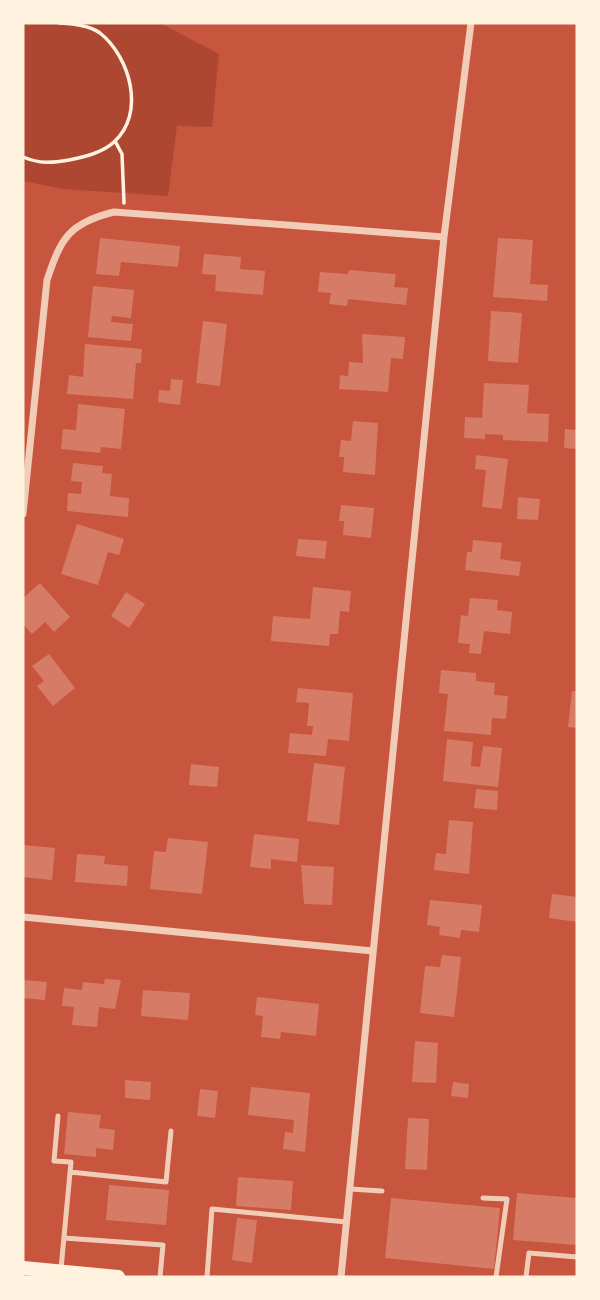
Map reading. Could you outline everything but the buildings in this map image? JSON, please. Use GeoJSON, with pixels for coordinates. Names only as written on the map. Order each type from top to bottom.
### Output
{"type":"FeatureCollection","features":[{"type":"Feature","properties":{"kind":"main road"},"geometry":{"type":"LineString","coordinates":[[23,1269],[118,1277]]}},
{"type":"Feature","properties":{"kind":"street"},"geometry":{"type":"LineString","coordinates":[[342,1277],[444,237],[471,23]]}},
{"type":"Feature","properties":{"kind":"street"},"geometry":{"type":"LineString","coordinates":[[23,514],[47,280],[56,254],[69,231],[90,218],[124,212],[444,237]]}},
{"type":"Feature","properties":{"kind":"street"},"geometry":{"type":"LineString","coordinates":[[23,917],[373,951]]}},
{"type":"Feature","properties":{"kind":"lane"},"geometry":{"type":"LineString","coordinates":[[58,1116],[54,1161],[71,1162],[61,1272]]}},
{"type":"Feature","properties":{"kind":"lane"},"geometry":{"type":"LineString","coordinates":[[70,1172],[166,1182],[171,1131]]}},
{"type":"Feature","properties":{"kind":"lane"},"geometry":{"type":"LineString","coordinates":[[350,1189],[382,1191]]}},
{"type":"Feature","properties":{"kind":"lane"},"geometry":{"type":"LineString","coordinates":[[483,1198],[507,1199],[496,1277]]}},
{"type":"Feature","properties":{"kind":"lane"},"geometry":{"type":"LineString","coordinates":[[207,1277],[212,1209],[346,1222]]}},
{"type":"Feature","properties":{"kind":"lane"},"geometry":{"type":"LineString","coordinates":[[64,1238],[163,1245],[160,1277]]}},
{"type":"Feature","properties":{"kind":"lane"},"geometry":{"type":"LineString","coordinates":[[526,1277],[529,1253],[577,1257]]}},
{"type":"Feature","properties":{"kind":"path"},"geometry":{"type":"LineString","coordinates":[[23,157],[43,164],[102,150],[115,141],[129,113],[132,91],[126,65],[98,32],[75,24],[59,23]]}},
{"type":"Feature","properties":{"kind":"path"},"geometry":{"type":"LineString","coordinates":[[115,141],[121,154],[124,212]]}},
{"type":"Feature","properties":{"kind":"shaded area"},"geometry":{"type":"Polygon","coordinates":[[[23,23],[160,23],[219,54],[212,127],[177,126],[168,196],[63,189],[23,181],[23,23]]]}}]}
